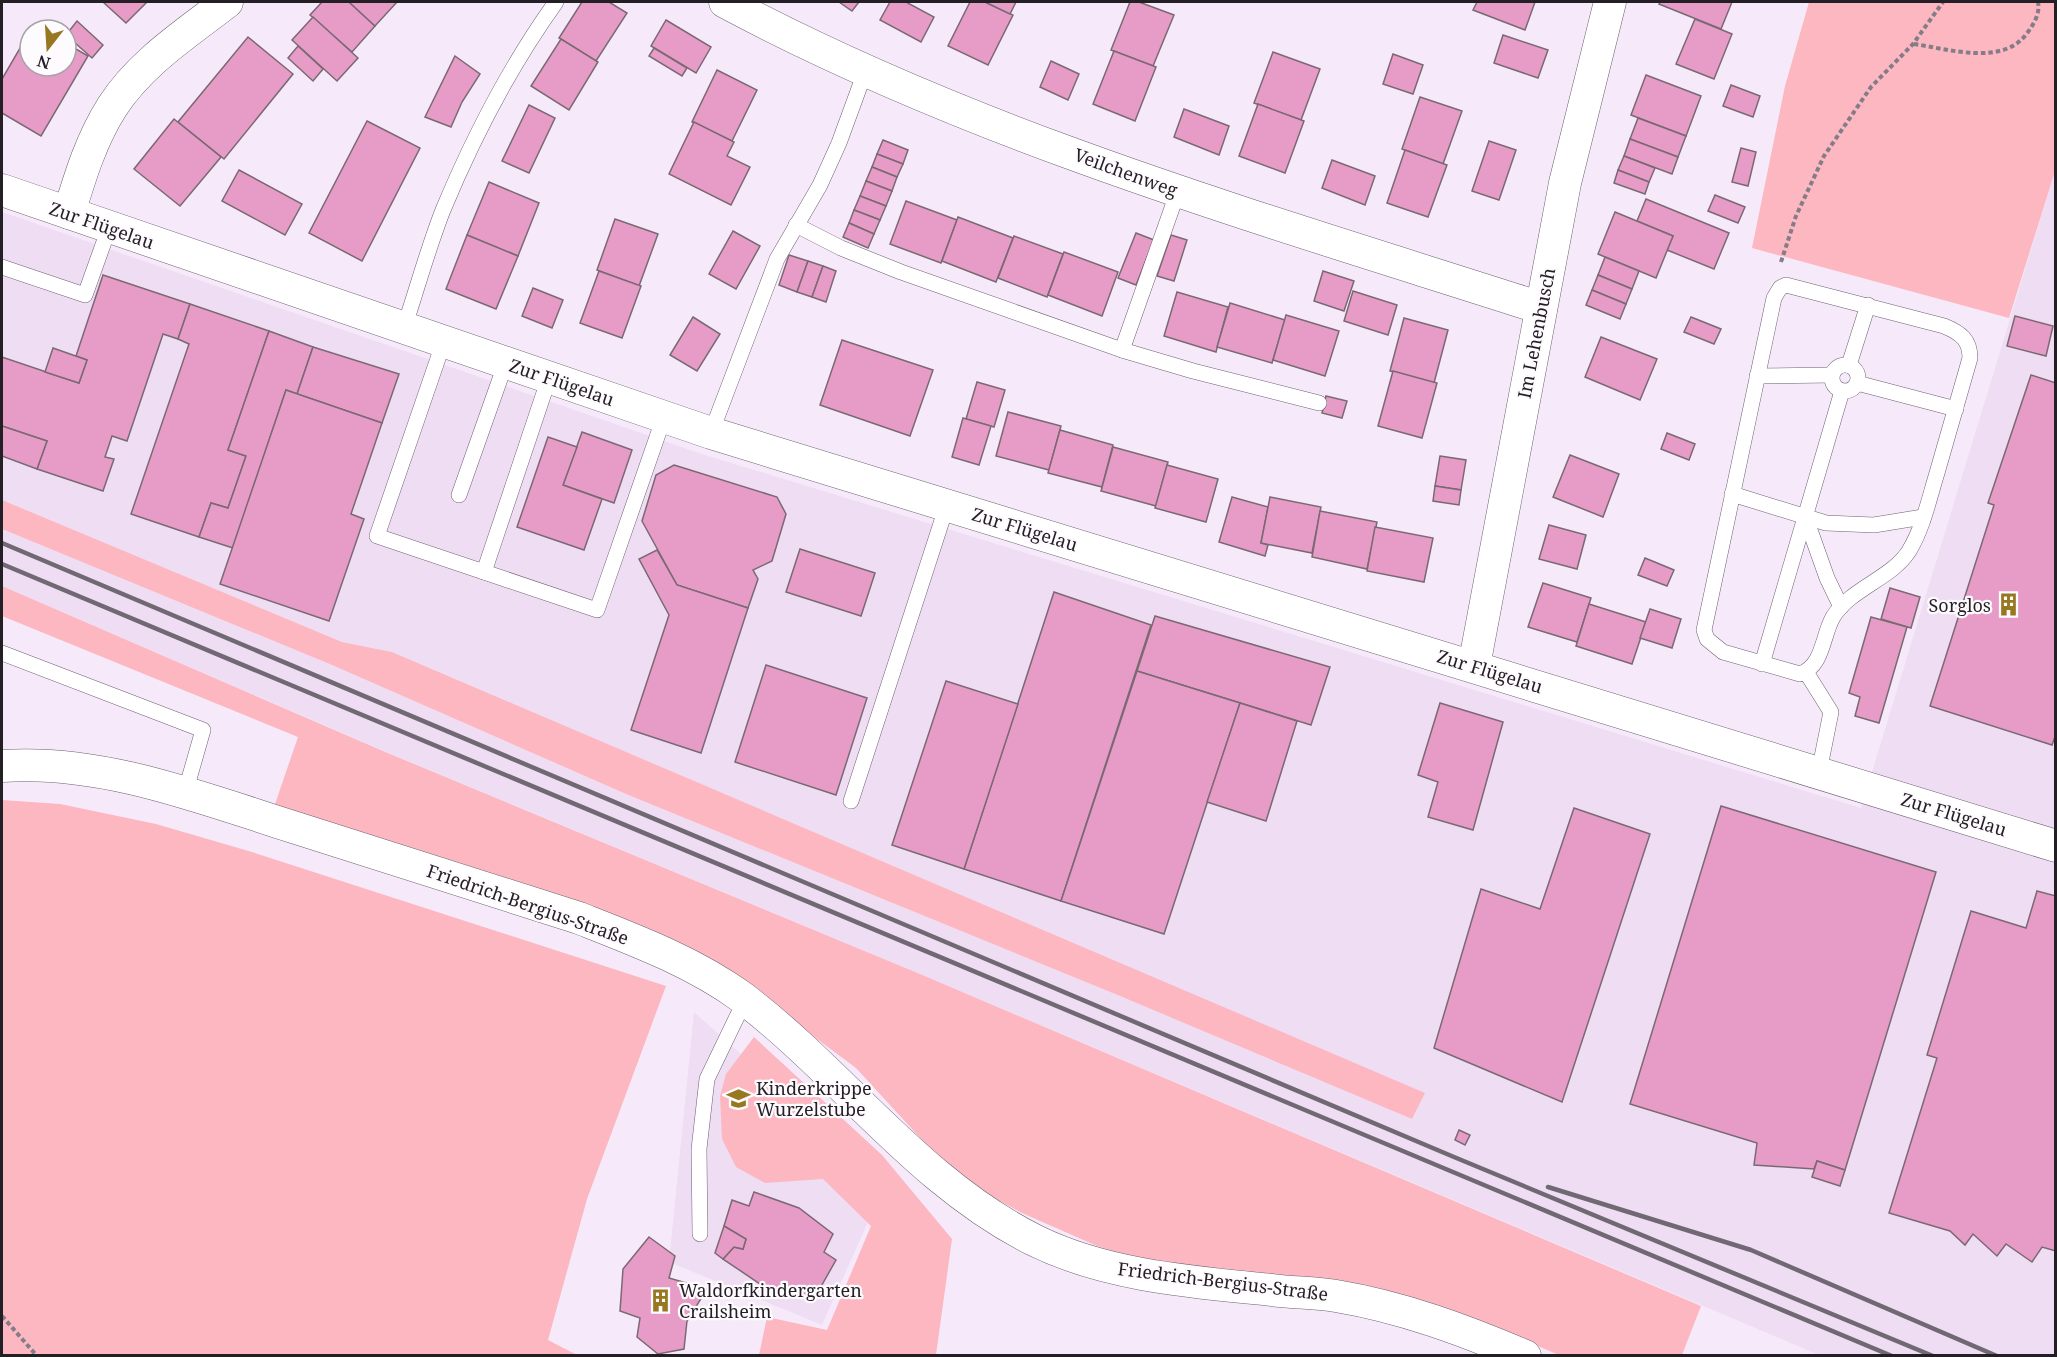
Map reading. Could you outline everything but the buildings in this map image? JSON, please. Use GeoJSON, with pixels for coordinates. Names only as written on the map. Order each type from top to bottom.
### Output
{"type":"FeatureCollection","features":[{"type":"Feature","properties":{"kind":"street"},"geometry":{"type":"LineString","coordinates":[[69,213],[81,172],[113,106],[133,80],[164,51],[227,2]]}},
{"type":"Feature","properties":{"kind":"street","name":"Veilchenweg"},"geometry":{"type":"LineString","coordinates":[[724,2],[865,72],[963,112],[1178,191],[1541,308]]}},
{"type":"Feature","properties":{"kind":"street","name":"Im Lehenbusch"},"geometry":{"type":"LineString","coordinates":[[1474,666],[1565,183],[1610,2]]}},
{"type":"Feature","properties":{"kind":"street","name":"Zur Flügelau"},"geometry":{"type":"LineString","coordinates":[[2,190],[711,433],[2055,846]]}},
{"type":"Feature","properties":{"kind":"street","name":"Friedrich-Bergius-Straße"},"geometry":{"type":"LineString","coordinates":[[2,766],[36,763],[102,772],[185,793],[579,918],[688,965],[745,1000],[816,1059],[944,1183],[987,1213],[1037,1242],[1099,1264],[1165,1277],[1333,1295],[1399,1309],[1476,1346],[1526,1356]]}},
{"type":"Feature","properties":{"kind":"lane"},"geometry":{"type":"LineString","coordinates":[[404,328],[442,212],[471,147],[537,27],[556,2]]}},
{"type":"Feature","properties":{"kind":"lane"},"geometry":{"type":"LineString","coordinates":[[711,433],[777,259],[820,185],[839,143],[865,72]]}},
{"type":"Feature","properties":{"kind":"lane"},"geometry":{"type":"LineString","coordinates":[[1122,350],[1178,191]]}},
{"type":"Feature","properties":{"kind":"lane"},"geometry":{"type":"LineString","coordinates":[[796,225],[841,248],[901,272],[1122,350],[1193,371],[1319,403]]}},
{"type":"Feature","properties":{"kind":"lane"},"geometry":{"type":"LineString","coordinates":[[2,267],[85,295],[109,228]]}},
{"type":"Feature","properties":{"kind":"lane"},"geometry":{"type":"LineString","coordinates":[[1794,285],[1944,326],[1965,337],[1970,347],[1970,358],[1956,409],[1917,535],[1900,561],[1841,607],[1833,618],[1818,660],[1806,672],[1792,673],[1723,652],[1707,639],[1704,630],[1774,298],[1780,288],[1794,285]]}},
{"type":"Feature","properties":{"kind":"lane"},"geometry":{"type":"LineString","coordinates":[[1849,365],[1868,305]]}},
{"type":"Feature","properties":{"kind":"lane"},"geometry":{"type":"LineString","coordinates":[[444,341],[377,536],[597,610],[664,417]]}},
{"type":"Feature","properties":{"kind":"lane"},"geometry":{"type":"LineString","coordinates":[[459,495],[506,362]]}},
{"type":"Feature","properties":{"kind":"lane"},"geometry":{"type":"LineString","coordinates":[[1849,365],[1858,376],[1857,383],[1854,388],[1842,391],[1836,387],[1832,375],[1835,369],[1849,365]]}},
{"type":"Feature","properties":{"kind":"lane"},"geometry":{"type":"LineString","coordinates":[[1757,376],[1832,375]]}},
{"type":"Feature","properties":{"kind":"lane"},"geometry":{"type":"LineString","coordinates":[[484,572],[549,378]]}},
{"type":"Feature","properties":{"kind":"lane"},"geometry":{"type":"LineString","coordinates":[[1857,383],[1956,409]]}},
{"type":"Feature","properties":{"kind":"lane"},"geometry":{"type":"LineString","coordinates":[[1762,664],[1842,391]]}},
{"type":"Feature","properties":{"kind":"lane"},"geometry":{"type":"LineString","coordinates":[[1732,494],[1826,523],[1864,525],[1923,517]]}},
{"type":"Feature","properties":{"kind":"lane"},"geometry":{"type":"LineString","coordinates":[[851,801],[947,505]]}},
{"type":"Feature","properties":{"kind":"lane"},"geometry":{"type":"LineString","coordinates":[[1805,516],[1827,578],[1841,607]]}},
{"type":"Feature","properties":{"kind":"lane"},"geometry":{"type":"LineString","coordinates":[[2,653],[203,730],[185,793]]}},
{"type":"Feature","properties":{"kind":"lane"},"geometry":{"type":"LineString","coordinates":[[1806,672],[1831,712],[1819,772]]}},
{"type":"Feature","properties":{"kind":"lane"},"geometry":{"type":"LineString","coordinates":[[700,1234],[699,1149],[707,1079],[745,1000]]}},
{"type":"Feature","properties":{"kind":"path"},"geometry":{"type":"LineString","coordinates":[[1780,288],[1777,275],[1796,216],[1824,156],[1871,87],[1913,44],[1943,2]]}},
{"type":"Feature","properties":{"kind":"path"},"geometry":{"type":"LineString","coordinates":[[1913,44],[1982,54],[2008,49],[2024,38],[2035,22],[2038,2]]}},
{"type":"Feature","properties":{"kind":"path"},"geometry":{"type":"LineString","coordinates":[[2,1316],[37,1356]]}},
{"type":"Feature","properties":{"kind":"shaded area"},"geometry":{"type":"Polygon","coordinates":[[[1809,2],[2055,2],[2055,171],[2009,318],[1752,248],[1785,86],[1809,2]]]}},
{"type":"Feature","properties":{"kind":"shaded area"},"geometry":{"type":"Polygon","coordinates":[[[2055,171],[2055,1355],[1819,1355],[920,974],[384,751],[2,586],[2,529],[332,665],[626,794],[1120,996],[1412,1119],[1424,1093],[392,652],[342,642],[2,500],[2,212],[702,454],[1861,808],[2055,171]]]}},
{"type":"Feature","properties":{"kind":"shaded area"},"geometry":{"type":"Polygon","coordinates":[[[2,500],[342,642],[392,652],[1425,1093],[1412,1119],[1120,996],[626,794],[332,665],[2,529],[2,500]]]}},
{"type":"Feature","properties":{"kind":"shaded area"},"geometry":{"type":"Polygon","coordinates":[[[2,586],[383,751],[920,974],[1701,1306],[1682,1355],[1559,1355],[1483,1323],[1139,1259],[1097,1246],[1022,1213],[957,1178],[856,1068],[754,992],[274,807],[298,737],[2,616],[2,586]]]}},
{"type":"Feature","properties":{"kind":"shaded area"},"geometry":{"type":"Polygon","coordinates":[[[2,800],[60,804],[156,824],[252,852],[666,986],[587,1199],[548,1340],[577,1355],[2,1355],[2,800]]]}},
{"type":"Feature","properties":{"kind":"shaded area","name":"Kinderkrippe Wurzelstube"},"geometry":{"type":"Polygon","coordinates":[[[694,1012],[885,1184],[822,1325],[669,1262],[694,1012]]]}},
{"type":"Feature","properties":{"kind":"shaded area"},"geometry":{"type":"Polygon","coordinates":[[[754,1037],[882,1155],[952,1239],[936,1355],[759,1355],[767,1317],[827,1330],[871,1226],[823,1179],[765,1183],[736,1167],[722,1139],[720,1096],[726,1074],[754,1037]]]}},
{"type":"Feature","properties":{"kind":"railway"},"geometry":{"type":"LineString","coordinates":[[2,543],[1454,1157],[1933,1356]]}},
{"type":"Feature","properties":{"kind":"railway"},"geometry":{"type":"LineString","coordinates":[[2,564],[1892,1356]]}},
{"type":"Feature","properties":{"kind":"railway"},"geometry":{"type":"LineString","coordinates":[[1548,1187],[1751,1250],[1997,1356]]}},
{"type":"Feature","properties":{"kind":"place","name":"Sorglos"},"geometry":{"type":"Point","coordinates":[2009,605]}},
{"type":"Feature","properties":{"kind":"place","name":"Kinderkrippe Wurzelstube"},"geometry":{"type":"Point","coordinates":[738,1098]}},
{"type":"Feature","properties":{"kind":"place","name":"Waldorfkindergarten Crailsheim"},"geometry":{"type":"Point","coordinates":[661,1300]}}]}
